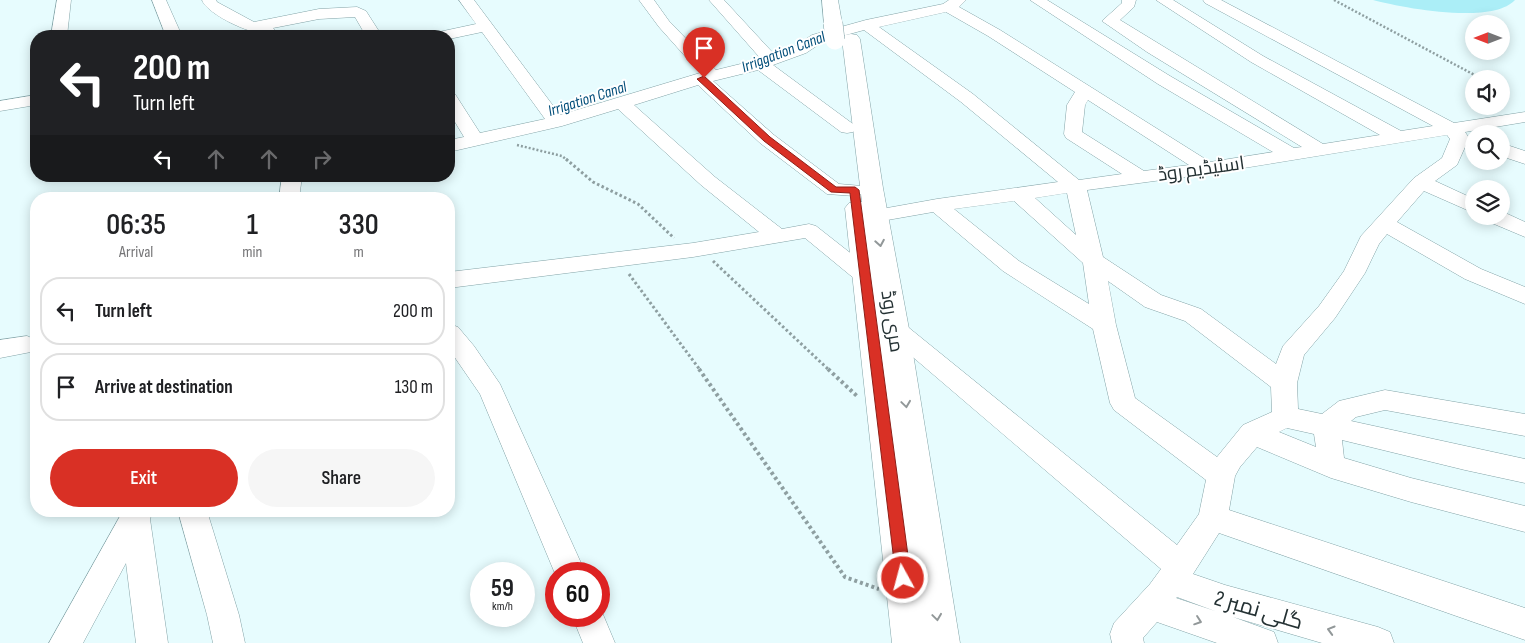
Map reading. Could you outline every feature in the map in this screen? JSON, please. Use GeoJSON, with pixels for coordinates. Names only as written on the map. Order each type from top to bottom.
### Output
{"type":"FeatureCollection","features":[{"type":"Feature","properties":{"kind":"main road","name":"مری روڈ"},"geometry":{"type":"LineString","coordinates":[[830,0],[847,30]]}},
{"type":"Feature","properties":{"kind":"main road","name":"مری روڈ"},"geometry":{"type":"LineString","coordinates":[[845,0],[855,190],[864,275],[889,341],[884,421],[911,643]]}},
{"type":"Feature","properties":{"kind":"main road","name":"مری روڈ"},"geometry":{"type":"LineString","coordinates":[[853,133],[876,216],[889,341],[941,643]]}},
{"type":"Feature","properties":{"kind":"street"},"geometry":{"type":"LineString","coordinates":[[60,30],[64,0]]}},
{"type":"Feature","properties":{"kind":"street"},"geometry":{"type":"LineString","coordinates":[[159,0],[172,30]]}},
{"type":"Feature","properties":{"kind":"street"},"geometry":{"type":"LineString","coordinates":[[209,0],[211,5],[252,28],[260,30]]}},
{"type":"Feature","properties":{"kind":"street"},"geometry":{"type":"LineString","coordinates":[[466,0],[556,122]]}},
{"type":"Feature","properties":{"kind":"street"},"geometry":{"type":"LineString","coordinates":[[646,0],[704,78],[767,139],[834,190],[855,190]]}},
{"type":"Feature","properties":{"kind":"street"},"geometry":{"type":"LineString","coordinates":[[716,0],[766,62],[853,133]]}},
{"type":"Feature","properties":{"kind":"street"},"geometry":{"type":"LineString","coordinates":[[1036,0],[1164,80],[1290,154]]}},
{"type":"Feature","properties":{"kind":"street"},"geometry":{"type":"LineString","coordinates":[[1163,0],[1257,60],[1399,138]]}},
{"type":"Feature","properties":{"kind":"street"},"geometry":{"type":"LineString","coordinates":[[1210,0],[1465,131]]}},
{"type":"Feature","properties":{"kind":"street"},"geometry":{"type":"LineString","coordinates":[[1239,0],[1465,131]]}},
{"type":"Feature","properties":{"kind":"street"},"geometry":{"type":"LineString","coordinates":[[1122,2],[1110,21],[1152,49],[1320,150]]}},
{"type":"Feature","properties":{"kind":"street"},"geometry":{"type":"LineString","coordinates":[[455,145],[556,122],[704,78],[766,62],[800,50],[818,38],[954,3],[994,33],[1207,168]]}},
{"type":"Feature","properties":{"kind":"street"},"geometry":{"type":"LineString","coordinates":[[252,28],[319,14],[357,12],[361,14],[370,30]]}},
{"type":"Feature","properties":{"kind":"street"},"geometry":{"type":"LineString","coordinates":[[455,33],[485,27]]}},
{"type":"Feature","properties":{"kind":"street"},"geometry":{"type":"LineString","coordinates":[[847,30],[967,98],[1076,187],[1093,260],[1104,325],[1123,403],[1221,475]]}},
{"type":"Feature","properties":{"kind":"street"},"geometry":{"type":"LineString","coordinates":[[1084,91],[1076,105],[1073,134],[1141,177]]}},
{"type":"Feature","properties":{"kind":"street"},"geometry":{"type":"LineString","coordinates":[[0,106],[30,101]]}},
{"type":"Feature","properties":{"kind":"street"},"geometry":{"type":"LineString","coordinates":[[622,103],[708,181],[776,235]]}},
{"type":"Feature","properties":{"kind":"street"},"geometry":{"type":"LineString","coordinates":[[455,108],[476,141]]}},
{"type":"Feature","properties":{"kind":"street","name":"اسٹیڈیم روڈ"},"geometry":{"type":"LineString","coordinates":[[1491,125],[1525,117]]}},
{"type":"Feature","properties":{"kind":"street"},"geometry":{"type":"LineString","coordinates":[[1285,417],[1284,383],[1292,352],[1326,312],[1354,273],[1369,241],[1422,182],[1450,161],[1465,131]]}},
{"type":"Feature","properties":{"kind":"street","name":"اسٹیڈیم روڈ"},"geometry":{"type":"LineString","coordinates":[[876,216],[937,205],[1076,187],[1399,138],[1465,131]]}},
{"type":"Feature","properties":{"kind":"street"},"geometry":{"type":"LineString","coordinates":[[1510,152],[1525,158]]}},
{"type":"Feature","properties":{"kind":"street"},"geometry":{"type":"LineString","coordinates":[[1422,182],[1465,203]]}},
{"type":"Feature","properties":{"kind":"street"},"geometry":{"type":"LineString","coordinates":[[1020,195],[1093,260],[1154,301],[1192,315],[1284,383]]}},
{"type":"Feature","properties":{"kind":"street"},"geometry":{"type":"LineString","coordinates":[[937,205],[1011,266],[1104,325]]}},
{"type":"Feature","properties":{"kind":"street"},"geometry":{"type":"LineString","coordinates":[[1510,223],[1525,230]]}},
{"type":"Feature","properties":{"kind":"street"},"geometry":{"type":"LineString","coordinates":[[1385,224],[1473,274],[1525,296]]}},
{"type":"Feature","properties":{"kind":"street"},"geometry":{"type":"LineString","coordinates":[[455,279],[694,249],[809,230],[864,275]]}},
{"type":"Feature","properties":{"kind":"street"},"geometry":{"type":"LineString","coordinates":[[455,340],[491,391],[566,562]]}},
{"type":"Feature","properties":{"kind":"street","name":"گلی نمبر 2"},"geometry":{"type":"LineString","coordinates":[[889,341],[1175,573],[1225,600],[1378,643]]}},
{"type":"Feature","properties":{"kind":"street"},"geometry":{"type":"LineString","coordinates":[[0,349],[27,345]]}},
{"type":"Feature","properties":{"kind":"street"},"geometry":{"type":"LineString","coordinates":[[1327,425],[1348,408],[1385,400],[1525,425]]}},
{"type":"Feature","properties":{"kind":"street"},"geometry":{"type":"LineString","coordinates":[[1128,643],[1126,634],[1152,605],[1213,518],[1221,475],[1230,459],[1253,433],[1285,417],[1327,425],[1472,462],[1525,471]]}},
{"type":"Feature","properties":{"kind":"street"},"geometry":{"type":"LineString","coordinates":[[1327,425],[1331,466]]}},
{"type":"Feature","properties":{"kind":"street"},"geometry":{"type":"LineString","coordinates":[[1253,433],[1331,466],[1411,490],[1525,519]]}},
{"type":"Feature","properties":{"kind":"street"},"geometry":{"type":"LineString","coordinates":[[65,643],[136,517]]}},
{"type":"Feature","properties":{"kind":"street"},"geometry":{"type":"LineString","coordinates":[[137,517],[152,643]]}},
{"type":"Feature","properties":{"kind":"street"},"geometry":{"type":"LineString","coordinates":[[194,517],[223,615],[229,643]]}},
{"type":"Feature","properties":{"kind":"street"},"geometry":{"type":"LineString","coordinates":[[1213,518],[1525,624]]}},
{"type":"Feature","properties":{"kind":"street"},"geometry":{"type":"LineString","coordinates":[[1152,605],[1262,643]]}},
{"type":"Feature","properties":{"kind":"street"},"geometry":{"type":"LineString","coordinates":[[592,627],[599,643]]}},
{"type":"Feature","properties":{"kind":"path"},"geometry":{"type":"LineString","coordinates":[[1334,0],[1465,70]]}},
{"type":"Feature","properties":{"kind":"path"},"geometry":{"type":"LineString","coordinates":[[499,136],[521,147],[562,156],[593,182],[638,204],[694,249],[884,421]]}},
{"type":"Feature","properties":{"kind":"path"},"geometry":{"type":"LineString","coordinates":[[618,259],[733,415],[845,577],[906,598]]}},
{"type":"Feature","properties":{"kind":"shaded area"},"geometry":{"type":"Polygon","coordinates":[[[1373,0],[1515,0],[1504,8],[1487,12],[1468,13],[1425,10],[1373,0]]]}},
{"type":"Feature","properties":{"kind":"route"},"geometry":{"type":"LineString","coordinates":[[704,78],[701,79],[767,139],[834,190],[855,190],[864,275],[903,578]]}},
{"type":"Feature","properties":{"kind":"water label","name":"Irriggation Canal"},"geometry":{"type":"Point","coordinates":[783,51]}},
{"type":"Feature","properties":{"kind":"water label","name":"Irrigation Canal"},"geometry":{"type":"Point","coordinates":[587,98]}}]}
